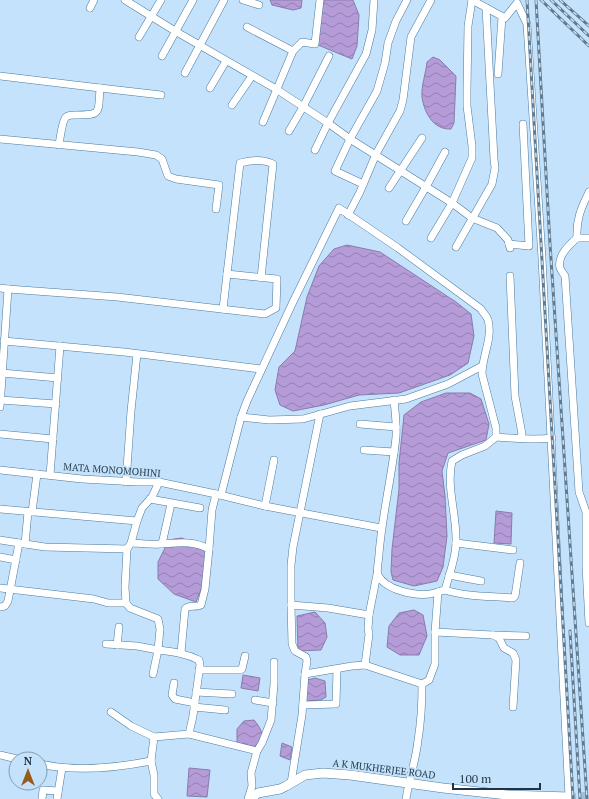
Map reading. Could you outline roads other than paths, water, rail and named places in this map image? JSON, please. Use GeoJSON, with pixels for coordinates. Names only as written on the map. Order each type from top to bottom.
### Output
{"type":"FeatureCollection","features":[{"type":"Feature","properties":{"kind":"street"},"geometry":{"type":"LineString","coordinates":[[90,8],[94,0]]}},
{"type":"Feature","properties":{"kind":"street"},"geometry":{"type":"LineString","coordinates":[[125,0],[276,90],[350,139],[452,203],[472,218],[497,228],[508,240],[510,246],[529,246],[524,124]]}},
{"type":"Feature","properties":{"kind":"street"},"geometry":{"type":"LineString","coordinates":[[139,37],[161,0]]}},
{"type":"Feature","properties":{"kind":"street"},"geometry":{"type":"LineString","coordinates":[[162,56],[193,0]]}},
{"type":"Feature","properties":{"kind":"street"},"geometry":{"type":"LineString","coordinates":[[185,73],[224,0]]}},
{"type":"Feature","properties":{"kind":"street"},"geometry":{"type":"LineString","coordinates":[[243,0],[258,5]]}},
{"type":"Feature","properties":{"kind":"street"},"geometry":{"type":"LineString","coordinates":[[263,122],[293,51],[302,42],[315,44],[320,0]]}},
{"type":"Feature","properties":{"kind":"street"},"geometry":{"type":"LineString","coordinates":[[315,150],[366,54],[372,30],[374,0]]}},
{"type":"Feature","properties":{"kind":"street"},"geometry":{"type":"LineString","coordinates":[[363,184],[335,171],[350,139],[378,91],[388,43],[396,21],[407,0]]}},
{"type":"Feature","properties":{"kind":"street"},"geometry":{"type":"LineString","coordinates":[[350,213],[376,154],[400,111],[403,100],[411,37],[431,0]]}},
{"type":"Feature","properties":{"kind":"street"},"geometry":{"type":"LineString","coordinates":[[431,238],[452,203],[472,158],[467,90],[468,26],[472,0],[502,17]]}},
{"type":"Feature","properties":{"kind":"street"},"geometry":{"type":"LineString","coordinates":[[502,17],[504,18],[517,2],[527,24],[552,438],[569,797]]}},
{"type":"Feature","properties":{"kind":"street"},"geometry":{"type":"LineString","coordinates":[[456,247],[492,184],[495,168],[486,8]]}},
{"type":"Feature","properties":{"kind":"street"},"geometry":{"type":"LineString","coordinates":[[498,74],[502,17]]}},
{"type":"Feature","properties":{"kind":"street"},"geometry":{"type":"LineString","coordinates":[[247,27],[293,51]]}},
{"type":"Feature","properties":{"kind":"street"},"geometry":{"type":"LineString","coordinates":[[289,131],[303,108],[330,56]]}},
{"type":"Feature","properties":{"kind":"street"},"geometry":{"type":"LineString","coordinates":[[210,88],[226,61]]}},
{"type":"Feature","properties":{"kind":"street"},"geometry":{"type":"LineString","coordinates":[[0,76],[161,95]]}},
{"type":"Feature","properties":{"kind":"street"},"geometry":{"type":"LineString","coordinates":[[232,105],[252,76]]}},
{"type":"Feature","properties":{"kind":"street"},"geometry":{"type":"LineString","coordinates":[[59,145],[64,120],[66,117],[71,115],[93,115],[96,113],[99,108],[100,88]]}},
{"type":"Feature","properties":{"kind":"street"},"geometry":{"type":"LineString","coordinates":[[388,188],[422,138]]}},
{"type":"Feature","properties":{"kind":"street"},"geometry":{"type":"LineString","coordinates":[[0,139],[156,155],[162,159],[168,176],[176,180],[219,185],[216,209]]}},
{"type":"Feature","properties":{"kind":"street"},"geometry":{"type":"LineString","coordinates":[[406,221],[445,152]]}},
{"type":"Feature","properties":{"kind":"street"},"geometry":{"type":"LineString","coordinates":[[223,309],[240,163],[250,160],[269,162],[273,164],[261,278]]}},
{"type":"Feature","properties":{"kind":"street"},"geometry":{"type":"LineString","coordinates":[[589,192],[578,215],[576,238],[568,246],[561,258],[560,268],[565,276],[579,492],[586,512],[586,566],[589,623]]}},
{"type":"Feature","properties":{"kind":"street"},"geometry":{"type":"LineString","coordinates":[[181,653],[184,609],[188,606],[201,605],[205,589],[212,510],[241,417],[261,369],[339,208],[350,213],[481,309],[488,319],[489,332],[482,366],[482,374],[496,428],[496,437]]}},
{"type":"Feature","properties":{"kind":"street"},"geometry":{"type":"LineString","coordinates":[[576,238],[589,238]]}},
{"type":"Feature","properties":{"kind":"street"},"geometry":{"type":"LineString","coordinates":[[528,241],[541,242]]}},
{"type":"Feature","properties":{"kind":"street"},"geometry":{"type":"LineString","coordinates":[[0,288],[117,297],[266,314],[276,308],[277,279],[227,274]]}},
{"type":"Feature","properties":{"kind":"street"},"geometry":{"type":"LineString","coordinates":[[510,276],[515,396],[522,434],[520,438]]}},
{"type":"Feature","properties":{"kind":"street"},"geometry":{"type":"LineString","coordinates":[[8,289],[0,404],[56,404]]}},
{"type":"Feature","properties":{"kind":"street"},"geometry":{"type":"LineString","coordinates":[[4,341],[137,354],[261,369]]}},
{"type":"Feature","properties":{"kind":"street"},"geometry":{"type":"LineString","coordinates":[[50,475],[60,346]]}},
{"type":"Feature","properties":{"kind":"street"},"geometry":{"type":"LineString","coordinates":[[126,482],[137,354]]}},
{"type":"Feature","properties":{"kind":"street"},"geometry":{"type":"LineString","coordinates":[[241,417],[270,420],[303,419],[350,406],[406,399],[448,384],[482,366]]}},
{"type":"Feature","properties":{"kind":"street"},"geometry":{"type":"LineString","coordinates":[[2,372],[58,378]]}},
{"type":"Feature","properties":{"kind":"street"},"geometry":{"type":"LineString","coordinates":[[365,665],[369,634],[369,615],[378,574],[381,528],[394,452],[396,427],[394,400]]}},
{"type":"Feature","properties":{"kind":"street"},"geometry":{"type":"LineString","coordinates":[[291,783],[302,715],[306,657],[296,651],[292,644],[291,565],[320,414]]}},
{"type":"Feature","properties":{"kind":"street"},"geometry":{"type":"LineString","coordinates":[[360,424],[396,427]]}},
{"type":"Feature","properties":{"kind":"street"},"geometry":{"type":"LineString","coordinates":[[0,434],[53,438]]}},
{"type":"Feature","properties":{"kind":"street"},"geometry":{"type":"LineString","coordinates":[[305,674],[365,665],[422,684],[429,680],[435,664],[435,632],[441,591],[449,575],[456,543],[450,483],[452,461],[462,455],[485,446],[496,437],[520,438],[524,440],[552,438]]}},
{"type":"Feature","properties":{"kind":"street"},"geometry":{"type":"LineString","coordinates":[[364,450],[394,452]]}},
{"type":"Feature","properties":{"kind":"street"},"geometry":{"type":"LineString","coordinates":[[265,506],[274,460]]}},
{"type":"Feature","properties":{"kind":"street","name":"MATA MONOMOHINI"},"geometry":{"type":"LineString","coordinates":[[0,470],[126,482],[159,482],[218,494],[265,506],[381,528]]}},
{"type":"Feature","properties":{"kind":"street"},"geometry":{"type":"LineString","coordinates":[[0,607],[5,606],[8,602],[16,560],[30,512],[37,474]]}},
{"type":"Feature","properties":{"kind":"street"},"geometry":{"type":"LineString","coordinates":[[153,674],[158,650],[160,629],[158,618],[130,608],[126,603],[125,587],[129,546],[137,521],[142,508],[150,499],[159,482]]}},
{"type":"Feature","properties":{"kind":"street"},"geometry":{"type":"LineString","coordinates":[[150,499],[171,504],[200,508]]}},
{"type":"Feature","properties":{"kind":"street"},"geometry":{"type":"LineString","coordinates":[[162,544],[171,504]]}},
{"type":"Feature","properties":{"kind":"street"},"geometry":{"type":"LineString","coordinates":[[0,509],[137,521]]}},
{"type":"Feature","properties":{"kind":"street"},"geometry":{"type":"LineString","coordinates":[[0,540],[45,547],[129,546],[191,542],[209,549]]}},
{"type":"Feature","properties":{"kind":"street"},"geometry":{"type":"LineString","coordinates":[[456,543],[513,550]]}},
{"type":"Feature","properties":{"kind":"street"},"geometry":{"type":"LineString","coordinates":[[0,557],[16,560]]}},
{"type":"Feature","properties":{"kind":"street"},"geometry":{"type":"LineString","coordinates":[[378,574],[382,581],[393,588],[411,594],[430,594],[441,591],[479,596],[513,598],[515,596],[520,563]]}},
{"type":"Feature","properties":{"kind":"street"},"geometry":{"type":"LineString","coordinates":[[449,575],[481,581]]}},
{"type":"Feature","properties":{"kind":"street"},"geometry":{"type":"LineString","coordinates":[[0,588],[94,599],[116,604],[126,603]]}},
{"type":"Feature","properties":{"kind":"street"},"geometry":{"type":"LineString","coordinates":[[291,605],[328,608],[369,615]]}},
{"type":"Feature","properties":{"kind":"street"},"geometry":{"type":"LineString","coordinates":[[117,645],[119,627]]}},
{"type":"Feature","properties":{"kind":"street"},"geometry":{"type":"LineString","coordinates":[[435,632],[526,636]]}},
{"type":"Feature","properties":{"kind":"street"},"geometry":{"type":"LineString","coordinates":[[493,635],[499,638],[504,648],[514,653],[515,656],[513,707]]}},
{"type":"Feature","properties":{"kind":"street"},"geometry":{"type":"LineString","coordinates":[[106,644],[181,653],[199,660],[199,670],[189,734]]}},
{"type":"Feature","properties":{"kind":"street"},"geometry":{"type":"LineString","coordinates":[[199,670],[240,670],[242,668],[244,656]]}},
{"type":"Feature","properties":{"kind":"street"},"geometry":{"type":"LineString","coordinates":[[249,799],[252,786],[251,773],[257,751],[262,744],[271,720],[274,662]]}},
{"type":"Feature","properties":{"kind":"street"},"geometry":{"type":"LineString","coordinates":[[303,705],[336,704],[336,669]]}},
{"type":"Feature","properties":{"kind":"street"},"geometry":{"type":"LineString","coordinates":[[174,683],[172,695],[175,699],[194,705],[225,710]]}},
{"type":"Feature","properties":{"kind":"street"},"geometry":{"type":"LineString","coordinates":[[406,799],[408,782],[418,741],[422,684]]}},
{"type":"Feature","properties":{"kind":"street"},"geometry":{"type":"LineString","coordinates":[[196,692],[232,694]]}},
{"type":"Feature","properties":{"kind":"street"},"geometry":{"type":"LineString","coordinates":[[255,700],[273,703]]}},
{"type":"Feature","properties":{"kind":"street"},"geometry":{"type":"LineString","coordinates":[[111,712],[131,726],[154,737],[189,734],[257,751]]}},
{"type":"Feature","properties":{"kind":"street"},"geometry":{"type":"LineString","coordinates":[[154,737],[151,761],[154,775],[154,794],[158,799]]}},
{"type":"Feature","properties":{"kind":"street"},"geometry":{"type":"LineString","coordinates":[[48,765],[78,769],[127,766],[151,761]]}},
{"type":"Feature","properties":{"kind":"street"},"geometry":{"type":"LineString","coordinates":[[56,799],[62,768]]}},
{"type":"Feature","properties":{"kind":"street","name":"A K MUKHERJEE ROAD"},"geometry":{"type":"LineString","coordinates":[[249,799],[258,793],[280,789],[306,775],[323,773],[408,782],[470,791],[537,797],[569,797]]}},
{"type":"Feature","properties":{"kind":"street"},"geometry":{"type":"LineString","coordinates":[[42,799],[43,790],[58,791]]}},
{"type":"Feature","properties":{"kind":"water"},"geometry":{"type":"Polygon","coordinates":[[[270,0],[302,0],[301,8],[293,10],[272,5],[270,0]]]}},
{"type":"Feature","properties":{"kind":"water"},"geometry":{"type":"Polygon","coordinates":[[[325,0],[353,0],[359,15],[357,46],[352,59],[318,45],[322,6],[325,0]]]}},
{"type":"Feature","properties":{"kind":"water"},"geometry":{"type":"Polygon","coordinates":[[[433,57],[440,60],[456,76],[454,123],[451,129],[439,127],[434,123],[427,114],[423,103],[422,88],[427,62],[433,57]]]}},
{"type":"Feature","properties":{"kind":"water"},"geometry":{"type":"Polygon","coordinates":[[[347,245],[380,252],[456,302],[471,314],[474,336],[468,363],[450,375],[399,393],[359,395],[324,405],[293,411],[280,405],[275,390],[279,367],[295,351],[307,297],[319,266],[334,249],[347,245]]]}},
{"type":"Feature","properties":{"kind":"water"},"geometry":{"type":"Polygon","coordinates":[[[446,393],[470,393],[481,399],[489,424],[486,440],[448,453],[442,471],[447,536],[443,567],[437,581],[414,586],[393,580],[391,572],[404,415],[421,402],[446,393]]]}},
{"type":"Feature","properties":{"kind":"water"},"geometry":{"type":"Polygon","coordinates":[[[496,511],[512,513],[511,544],[494,543],[496,511]]]}},
{"type":"Feature","properties":{"kind":"water"},"geometry":{"type":"Polygon","coordinates":[[[182,538],[210,552],[207,574],[196,602],[174,594],[158,579],[158,562],[168,542],[174,539],[182,538]]]}},
{"type":"Feature","properties":{"kind":"water"},"geometry":{"type":"Polygon","coordinates":[[[414,610],[423,615],[427,636],[419,655],[400,655],[387,647],[389,626],[399,613],[414,610]]]}},
{"type":"Feature","properties":{"kind":"water"},"geometry":{"type":"Polygon","coordinates":[[[315,612],[325,623],[327,637],[321,650],[298,651],[297,616],[315,612]]]}},
{"type":"Feature","properties":{"kind":"water"},"geometry":{"type":"Polygon","coordinates":[[[243,675],[260,678],[258,691],[241,688],[243,675]]]}},
{"type":"Feature","properties":{"kind":"water"},"geometry":{"type":"Polygon","coordinates":[[[315,678],[325,681],[326,697],[321,700],[305,701],[304,681],[315,678]]]}},
{"type":"Feature","properties":{"kind":"water"},"geometry":{"type":"Polygon","coordinates":[[[254,720],[262,733],[258,747],[237,744],[237,729],[244,721],[254,720]]]}},
{"type":"Feature","properties":{"kind":"water"},"geometry":{"type":"Polygon","coordinates":[[[282,743],[292,747],[290,760],[280,756],[282,743]]]}},
{"type":"Feature","properties":{"kind":"water"},"geometry":{"type":"Polygon","coordinates":[[[189,768],[210,770],[207,797],[187,796],[189,768]]]}},
{"type":"Feature","properties":{"kind":"tunnel"},"geometry":{"type":"LineString","coordinates":[[569,797],[589,795]]}},
{"type":"Feature","properties":{"kind":"railway"},"geometry":{"type":"LineString","coordinates":[[527,0],[573,799]]}},
{"type":"Feature","properties":{"kind":"railway"},"geometry":{"type":"LineString","coordinates":[[536,0],[550,244],[587,799]]}},
{"type":"Feature","properties":{"kind":"railway"},"geometry":{"type":"LineString","coordinates":[[541,0],[589,46]]}},
{"type":"Feature","properties":{"kind":"railway"},"geometry":{"type":"LineString","coordinates":[[551,0],[589,36]]}},
{"type":"Feature","properties":{"kind":"railway"},"geometry":{"type":"LineString","coordinates":[[560,0],[589,26]]}},
{"type":"Feature","properties":{"kind":"railway"},"geometry":{"type":"LineString","coordinates":[[570,631],[580,799]]}}]}
